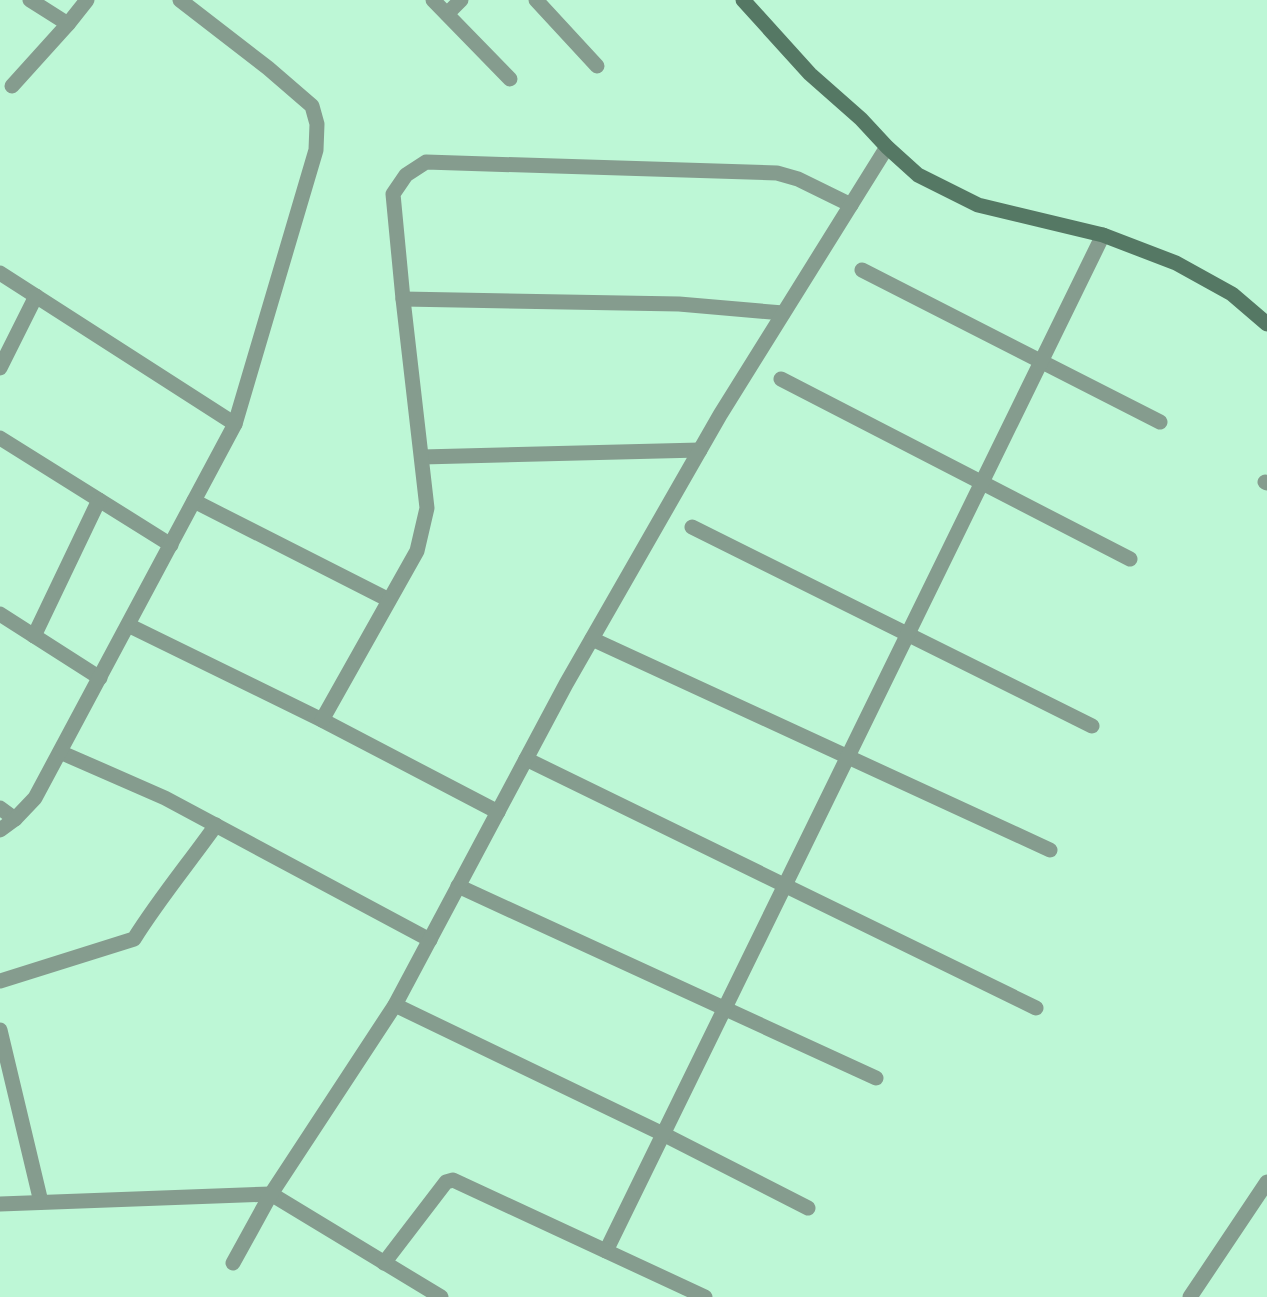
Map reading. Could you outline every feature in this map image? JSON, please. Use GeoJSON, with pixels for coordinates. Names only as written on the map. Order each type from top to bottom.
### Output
{"type":"FeatureCollection","features":[{"type":"Feature","properties":{"kind":"street"},"geometry":{"type":"LineString","coordinates":[[30,0],[68,24]]}},
{"type":"Feature","properties":{"kind":"street"},"geometry":{"type":"LineString","coordinates":[[12,86],[87,0]]}},
{"type":"Feature","properties":{"kind":"street"},"geometry":{"type":"LineString","coordinates":[[0,830],[15,819],[35,798],[235,424],[316,150],[317,124],[312,106],[268,68],[180,0]]}},
{"type":"Feature","properties":{"kind":"street"},"geometry":{"type":"LineString","coordinates":[[433,0],[510,79]]}},
{"type":"Feature","properties":{"kind":"street"},"geometry":{"type":"LineString","coordinates":[[447,14],[461,0]]}},
{"type":"Feature","properties":{"kind":"street"},"geometry":{"type":"LineString","coordinates":[[536,0],[597,66]]}},
{"type":"Feature","properties":{"kind":"street"},"geometry":{"type":"LineString","coordinates":[[743,0],[810,74],[861,119],[918,175],[978,205],[1103,235],[1176,263],[1232,294],[1267,324]]}},
{"type":"Feature","properties":{"kind":"street"},"geometry":{"type":"LineString","coordinates":[[233,1263],[271,1194],[395,1005],[526,759],[700,450],[887,147]]}},
{"type":"Feature","properties":{"kind":"street"},"geometry":{"type":"LineString","coordinates":[[322,720],[417,551],[427,508],[393,194],[406,175],[426,162],[777,173],[798,179],[851,205]]}},
{"type":"Feature","properties":{"kind":"street"},"geometry":{"type":"LineString","coordinates":[[606,1251],[1103,235]]}},
{"type":"Feature","properties":{"kind":"street"},"geometry":{"type":"LineString","coordinates":[[862,270],[1160,422]]}},
{"type":"Feature","properties":{"kind":"street"},"geometry":{"type":"LineString","coordinates":[[0,273],[235,424]]}},
{"type":"Feature","properties":{"kind":"street"},"geometry":{"type":"LineString","coordinates":[[0,368],[36,297]]}},
{"type":"Feature","properties":{"kind":"street"},"geometry":{"type":"LineString","coordinates":[[403,299],[679,304],[783,313]]}},
{"type":"Feature","properties":{"kind":"street"},"geometry":{"type":"LineString","coordinates":[[781,379],[1130,559]]}},
{"type":"Feature","properties":{"kind":"street"},"geometry":{"type":"LineString","coordinates":[[0,438],[171,545]]}},
{"type":"Feature","properties":{"kind":"street"},"geometry":{"type":"LineString","coordinates":[[422,457],[700,450]]}},
{"type":"Feature","properties":{"kind":"street"},"geometry":{"type":"LineString","coordinates":[[34,636],[99,500]]}},
{"type":"Feature","properties":{"kind":"street"},"geometry":{"type":"LineString","coordinates":[[194,501],[389,600]]}},
{"type":"Feature","properties":{"kind":"street"},"geometry":{"type":"LineString","coordinates":[[692,527],[1092,726]]}},
{"type":"Feature","properties":{"kind":"street"},"geometry":{"type":"LineString","coordinates":[[0,614],[100,678]]}},
{"type":"Feature","properties":{"kind":"street"},"geometry":{"type":"LineString","coordinates":[[128,625],[322,720],[498,812]]}},
{"type":"Feature","properties":{"kind":"street"},"geometry":{"type":"LineString","coordinates":[[592,639],[1050,849]]}},
{"type":"Feature","properties":{"kind":"street"},"geometry":{"type":"LineString","coordinates":[[60,752],[146,788],[430,940]]}},
{"type":"Feature","properties":{"kind":"street"},"geometry":{"type":"LineString","coordinates":[[526,759],[1036,1008]]}},
{"type":"Feature","properties":{"kind":"street"},"geometry":{"type":"LineString","coordinates":[[0,808],[15,819]]}},
{"type":"Feature","properties":{"kind":"street"},"geometry":{"type":"LineString","coordinates":[[0,981],[134,939],[157,901],[187,866],[216,825]]}},
{"type":"Feature","properties":{"kind":"street"},"geometry":{"type":"LineString","coordinates":[[458,886],[876,1078]]}},
{"type":"Feature","properties":{"kind":"street"},"geometry":{"type":"LineString","coordinates":[[395,1005],[663,1134],[808,1208]]}},
{"type":"Feature","properties":{"kind":"street"},"geometry":{"type":"LineString","coordinates":[[0,1030],[41,1202]]}},
{"type":"Feature","properties":{"kind":"street"},"geometry":{"type":"LineString","coordinates":[[384,1263],[446,1182],[453,1180],[705,1297]]}},
{"type":"Feature","properties":{"kind":"street"},"geometry":{"type":"LineString","coordinates":[[1190,1297],[1267,1182]]}},
{"type":"Feature","properties":{"kind":"street"},"geometry":{"type":"LineString","coordinates":[[0,1204],[271,1194],[441,1297]]}}]}
